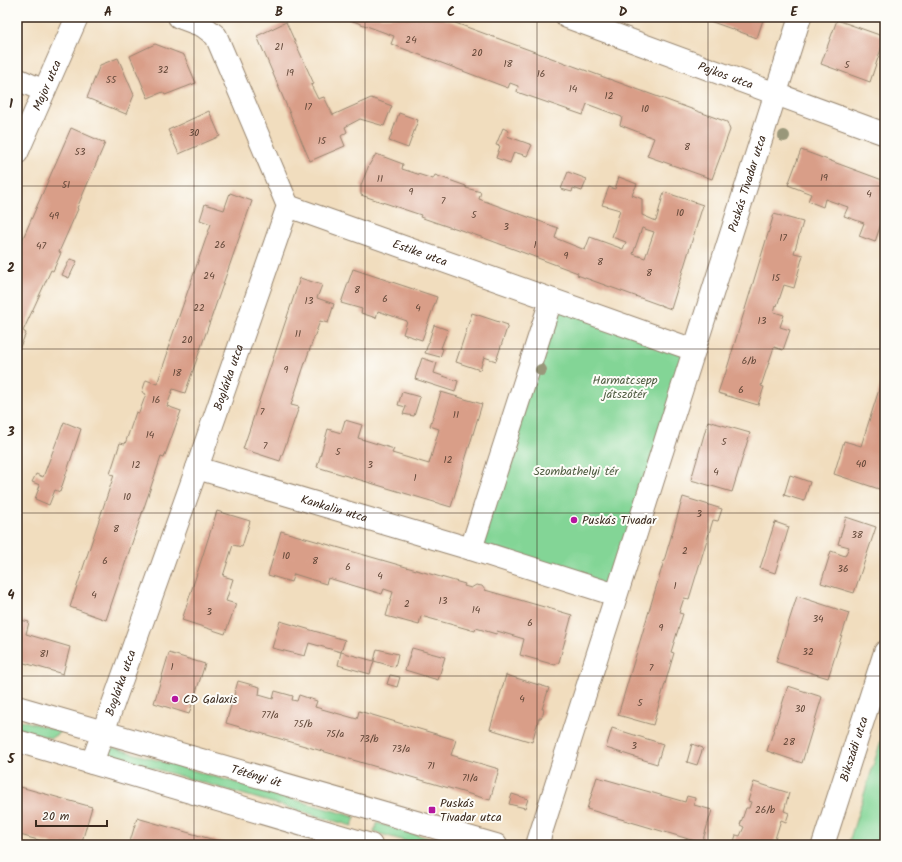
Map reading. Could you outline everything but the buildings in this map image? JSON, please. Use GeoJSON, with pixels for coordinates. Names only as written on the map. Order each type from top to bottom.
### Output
{"type":"FeatureCollection","features":[{"type":"Feature","properties":{"kind":"street","name":"Major utca"},"geometry":{"type":"LineString","coordinates":[[17,153],[77,17]]}},
{"type":"Feature","properties":{"kind":"street"},"geometry":{"type":"LineString","coordinates":[[179,17],[203,26],[216,36],[288,206]]}},
{"type":"Feature","properties":{"kind":"street","name":"Pajkos utca"},"geometry":{"type":"LineString","coordinates":[[567,17],[885,134]]}},
{"type":"Feature","properties":{"kind":"street","name":"Puskás Tivadar utca"},"geometry":{"type":"LineString","coordinates":[[694,350],[800,17]]}},
{"type":"Feature","properties":{"kind":"street"},"geometry":{"type":"LineString","coordinates":[[17,79],[44,91]]}},
{"type":"Feature","properties":{"kind":"street","name":"Estike utca"},"geometry":{"type":"LineString","coordinates":[[288,206],[551,300]]}},
{"type":"Feature","properties":{"kind":"street","name":"Boglárka utca"},"geometry":{"type":"LineString","coordinates":[[92,763],[198,468],[288,206]]}},
{"type":"Feature","properties":{"kind":"street"},"geometry":{"type":"LineString","coordinates":[[537,845],[616,596],[694,350],[551,300],[471,549],[616,596]]}},
{"type":"Feature","properties":{"kind":"street","name":"Kankalin utca"},"geometry":{"type":"LineString","coordinates":[[198,468],[471,549]]}},
{"type":"Feature","properties":{"kind":"street","name":"Bikszádi utca"},"geometry":{"type":"LineString","coordinates":[[823,845],[885,652]]}},
{"type":"Feature","properties":{"kind":"street","name":"Tétényi út"},"geometry":{"type":"LineString","coordinates":[[17,707],[496,845]]}},
{"type":"Feature","properties":{"kind":"street"},"geometry":{"type":"LineString","coordinates":[[17,741],[92,763],[333,840],[371,845]]}},
{"type":"Feature","properties":{"kind":"green space","name":"Szombathelyi tér"},"geometry":{"type":"Polygon","coordinates":[[[551,300],[694,350],[616,595],[471,549],[551,300]]]}},
{"type":"Feature","properties":{"kind":"green space"},"geometry":{"type":"Polygon","coordinates":[[[17,719],[60,731],[51,738],[17,729],[17,719]]]}},
{"type":"Feature","properties":{"kind":"green space"},"geometry":{"type":"Polygon","coordinates":[[[885,728],[885,845],[848,845],[885,728]]]}},
{"type":"Feature","properties":{"kind":"green space"},"geometry":{"type":"Polygon","coordinates":[[[112,748],[355,817],[352,826],[111,756],[109,752],[112,748]]]}},
{"type":"Feature","properties":{"kind":"green space"},"geometry":{"type":"Polygon","coordinates":[[[377,823],[452,845],[419,845],[374,832],[377,823]]]}},
{"type":"Feature","properties":{"kind":"place","name":"Puskás Tivadar"},"geometry":{"type":"Point","coordinates":[574,520]}},
{"type":"Feature","properties":{"kind":"place","name":"CD Galaxis"},"geometry":{"type":"Point","coordinates":[175,699]}},
{"type":"Feature","properties":{"kind":"place","name":"Puskás Tivadar utca"},"geometry":{"type":"Point","coordinates":[432,810]}},
{"type":"Feature","properties":{"kind":"park label","name":"Harmatcsepp játszótér"},"geometry":{"type":"Point","coordinates":[625,387]}}]}
